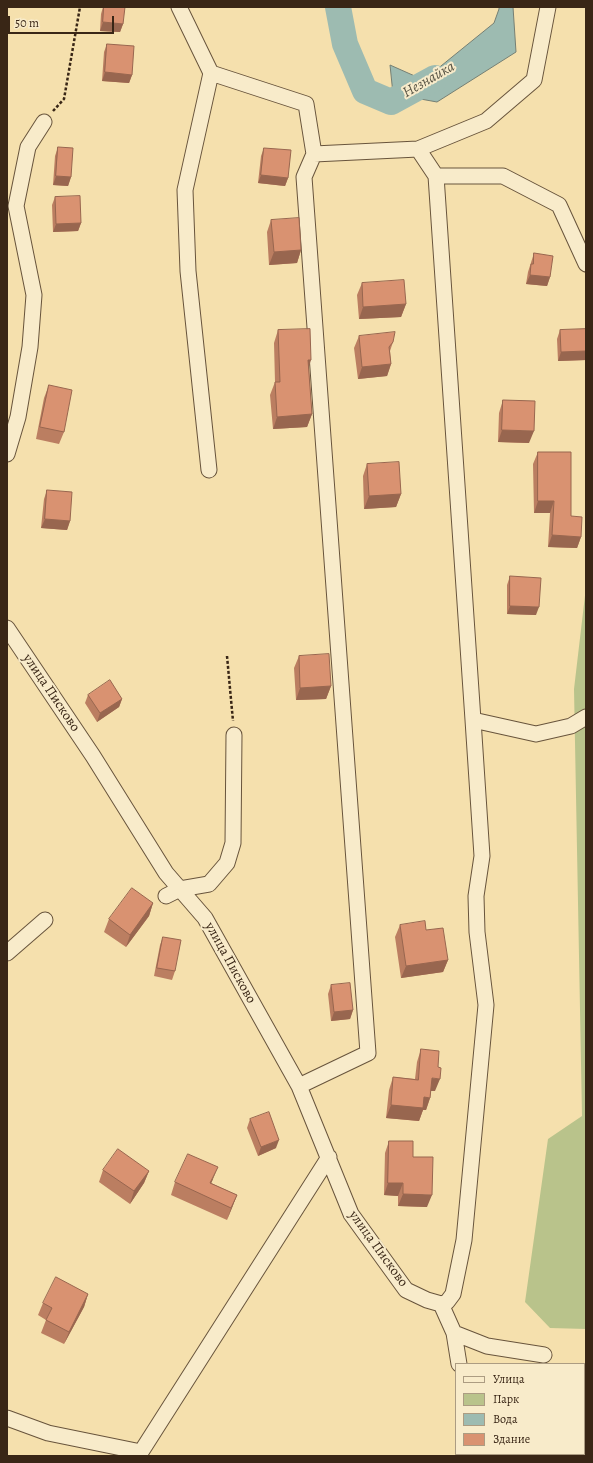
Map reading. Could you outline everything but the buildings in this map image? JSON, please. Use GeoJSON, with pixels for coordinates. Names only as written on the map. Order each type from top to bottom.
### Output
{"type":"FeatureCollection","features":[{"type":"Feature","properties":{"kind":"street"},"geometry":{"type":"LineString","coordinates":[[179,7],[211,73],[185,190],[188,271],[208,470]]}},
{"type":"Feature","properties":{"kind":"street"},"geometry":{"type":"LineString","coordinates":[[314,154],[418,149],[486,121],[534,80],[548,7]]}},
{"type":"Feature","properties":{"kind":"street"},"geometry":{"type":"LineString","coordinates":[[211,73],[306,104],[314,154],[304,177],[368,1053],[299,1086]]}},
{"type":"Feature","properties":{"kind":"street"},"geometry":{"type":"LineString","coordinates":[[7,454],[18,417],[30,347],[34,296],[16,206],[28,147],[44,122]]}},
{"type":"Feature","properties":{"kind":"street"},"geometry":{"type":"LineString","coordinates":[[418,149],[436,176],[482,856],[476,896],[477,932],[486,1005],[464,1240],[453,1294],[447,1302],[441,1304],[454,1333],[459,1363]]}},
{"type":"Feature","properties":{"kind":"street"},"geometry":{"type":"LineString","coordinates":[[436,176],[503,176],[559,205],[586,264]]}},
{"type":"Feature","properties":{"kind":"street","name":"улица Писково"},"geometry":{"type":"LineString","coordinates":[[7,628],[84,743],[166,873],[205,918],[299,1086],[351,1214],[406,1290],[427,1300],[441,1304]]}},
{"type":"Feature","properties":{"kind":"street"},"geometry":{"type":"LineString","coordinates":[[473,720],[536,734],[571,726],[586,717]]}},
{"type":"Feature","properties":{"kind":"street"},"geometry":{"type":"LineString","coordinates":[[166,896],[180,890],[209,884],[227,863],[233,842],[234,736]]}},
{"type":"Feature","properties":{"kind":"street"},"geometry":{"type":"LineString","coordinates":[[7,953],[45,920]]}},
{"type":"Feature","properties":{"kind":"street"},"geometry":{"type":"LineString","coordinates":[[7,1418],[48,1433],[141,1452],[329,1157]]}},
{"type":"Feature","properties":{"kind":"street"},"geometry":{"type":"LineString","coordinates":[[454,1333],[487,1346],[544,1355]]}},
{"type":"Feature","properties":{"kind":"path"},"geometry":{"type":"LineString","coordinates":[[44,122],[64,99],[80,7]]}},
{"type":"Feature","properties":{"kind":"path"},"geometry":{"type":"LineString","coordinates":[[227,656],[234,736]]}},
{"type":"Feature","properties":{"kind":"green space"},"geometry":{"type":"Polygon","coordinates":[[[586,587],[586,1329],[550,1328],[525,1302],[548,1139],[582,1116],[574,689],[586,587]]]}},
{"type":"Feature","properties":{"kind":"water"},"geometry":{"type":"Polygon","coordinates":[[[498,7],[513,7],[516,52],[437,102],[393,94],[390,65],[417,77],[436,70],[494,23],[499,9],[498,7]]]}},
{"type":"Feature","properties":{"kind":"waterway","name":"Незнайка"},"geometry":{"type":"LineString","coordinates":[[338,7],[345,44],[365,91],[391,102],[435,78]]}}]}
